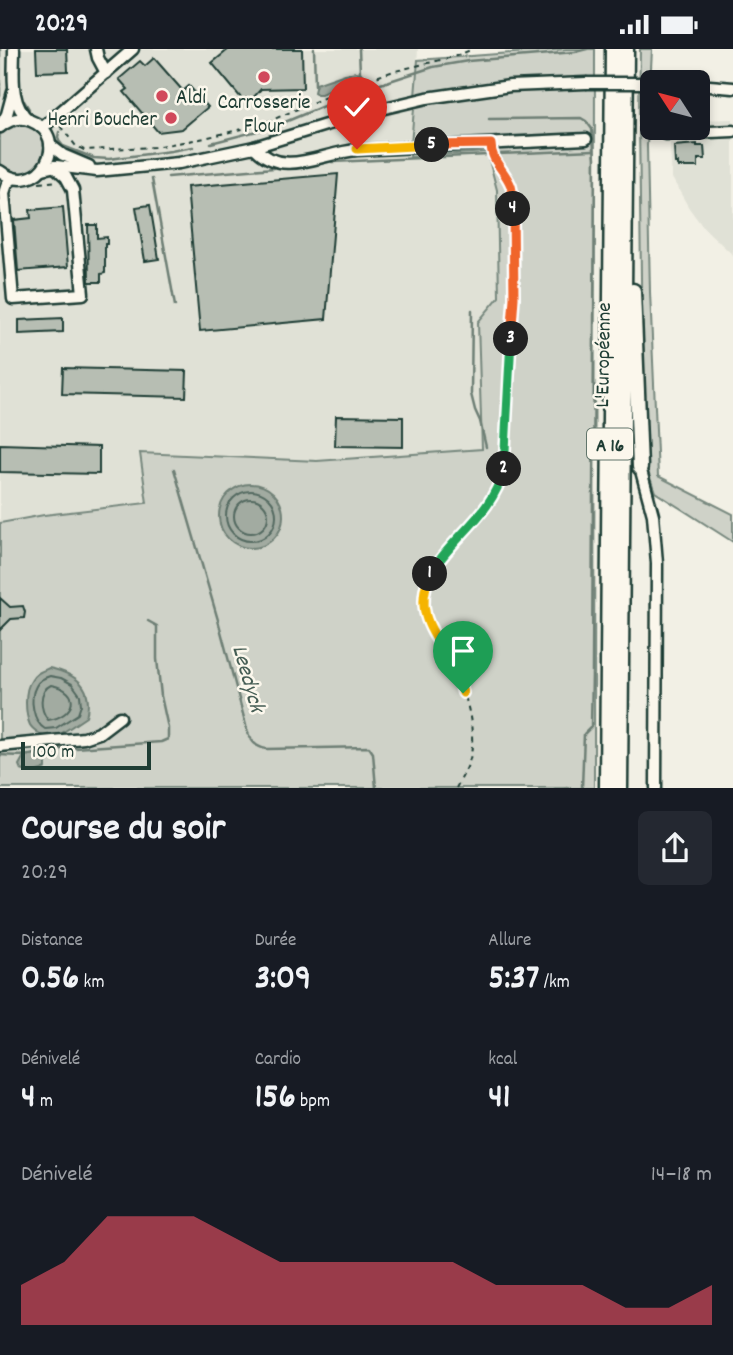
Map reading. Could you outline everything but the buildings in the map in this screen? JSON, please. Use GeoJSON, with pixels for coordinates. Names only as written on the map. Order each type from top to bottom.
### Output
{"type":"FeatureCollection","features":[{"type":"Feature","properties":{"kind":"highway"},"geometry":{"type":"LineString","coordinates":[[622,51],[630,120],[634,332],[640,467]]}},
{"type":"Feature","properties":{"kind":"highway","name":"L'Européenne"},"geometry":{"type":"LineString","coordinates":[[607,788],[622,51]]}},
{"type":"Feature","properties":{"kind":"highway","name":"L'Européenne"},"geometry":{"type":"LineString","coordinates":[[620,788],[622,51]]}},
{"type":"Feature","properties":{"kind":"street"},"geometry":{"type":"LineString","coordinates":[[14,49],[14,84],[18,107],[22,114],[42,128],[47,136],[50,145],[48,167]]}},
{"type":"Feature","properties":{"kind":"street"},"geometry":{"type":"LineString","coordinates":[[96,49],[106,73]]}},
{"type":"Feature","properties":{"kind":"street"},"geometry":{"type":"LineString","coordinates":[[42,128],[133,49]]}},
{"type":"Feature","properties":{"kind":"street"},"geometry":{"type":"LineString","coordinates":[[48,167],[66,177],[73,190],[83,294],[13,299],[4,193],[7,184],[4,174],[29,177],[48,167],[110,170],[179,163],[254,147],[360,114],[466,91],[520,85],[640,83]]}},
{"type":"Feature","properties":{"kind":"street"},"geometry":{"type":"LineString","coordinates":[[0,127],[9,109],[14,84]]}},
{"type":"Feature","properties":{"kind":"street"},"geometry":{"type":"LineString","coordinates":[[710,86],[733,88]]}},
{"type":"Feature","properties":{"kind":"street"},"geometry":{"type":"LineString","coordinates":[[0,127],[11,120],[29,120]]}},
{"type":"Feature","properties":{"kind":"street"},"geometry":{"type":"LineString","coordinates":[[710,132],[733,131]]}},
{"type":"Feature","properties":{"kind":"street"},"geometry":{"type":"LineString","coordinates":[[254,147],[269,160],[293,164],[357,149],[586,139]]}},
{"type":"Feature","properties":{"kind":"street"},"geometry":{"type":"LineString","coordinates":[[50,145],[78,162],[110,170]]}},
{"type":"Feature","properties":{"kind":"street"},"geometry":{"type":"LineString","coordinates":[[640,467],[653,515],[657,563],[656,788]]}},
{"type":"Feature","properties":{"kind":"street"},"geometry":{"type":"LineString","coordinates":[[0,746],[84,738],[99,733],[120,717]]}},
{"type":"Feature","properties":{"kind":"path"},"geometry":{"type":"LineString","coordinates":[[53,118],[81,150],[159,146],[255,126],[363,81],[473,49]]}},
{"type":"Feature","properties":{"kind":"path"},"geometry":{"type":"LineString","coordinates":[[456,788],[471,757],[471,727],[465,698],[453,666],[428,624],[425,595],[426,583],[433,569],[450,546],[482,513],[495,494],[504,468],[514,298],[513,208],[512,189],[493,158],[491,144]]}},
{"type":"Feature","properties":{"kind":"shaded area"},"geometry":{"type":"Polygon","coordinates":[[[0,49],[418,49],[411,156],[488,152],[497,190],[499,297],[478,322],[483,449],[317,461],[140,454],[148,503],[0,523],[0,49]]]}},
{"type":"Feature","properties":{"kind":"shaded area"},"geometry":{"type":"Polygon","coordinates":[[[595,49],[594,788],[0,788],[0,523],[147,503],[140,453],[317,461],[482,449],[478,322],[499,297],[497,190],[487,152],[410,157],[418,60],[595,49]]]}},
{"type":"Feature","properties":{"kind":"shaded area"},"geometry":{"type":"Polygon","coordinates":[[[640,49],[652,49],[651,70],[640,70],[640,140],[647,140],[650,292],[658,476],[733,514],[733,542],[655,492],[646,466],[643,436],[639,121],[640,49]]]}},
{"type":"Feature","properties":{"kind":"shaded area"},"geometry":{"type":"Polygon","coordinates":[[[733,119],[733,255],[703,227],[672,178],[670,140],[710,140],[710,120],[733,119]]]}},
{"type":"Feature","properties":{"kind":"shaded area"},"geometry":{"type":"Polygon","coordinates":[[[16,124],[33,127],[42,135],[45,146],[42,158],[35,168],[25,173],[13,172],[0,163],[0,134],[16,124]]]}},
{"type":"Feature","properties":{"kind":"water"},"geometry":{"type":"Polygon","coordinates":[[[356,72],[363,76],[321,94],[314,92],[316,84],[356,72]]]}},
{"type":"Feature","properties":{"kind":"water"},"geometry":{"type":"Polygon","coordinates":[[[245,484],[257,484],[274,493],[281,504],[281,528],[274,539],[257,548],[245,548],[233,543],[224,534],[219,522],[219,510],[224,498],[233,489],[245,484]]]}},
{"type":"Feature","properties":{"kind":"water"},"geometry":{"type":"Polygon","coordinates":[[[49,668],[68,674],[81,684],[88,698],[88,707],[86,717],[59,735],[43,736],[30,725],[26,696],[33,678],[49,668]]]}},
{"type":"Feature","properties":{"kind":"water"},"geometry":{"type":"Polygon","coordinates":[[[43,753],[46,768],[34,772],[21,770],[19,765],[24,756],[43,753]]]}},
{"type":"Feature","properties":{"kind":"waterway"},"geometry":{"type":"LineString","coordinates":[[0,49],[0,96]]}},
{"type":"Feature","properties":{"kind":"waterway"},"geometry":{"type":"LineString","coordinates":[[314,49],[315,86]]}},
{"type":"Feature","properties":{"kind":"waterway"},"geometry":{"type":"LineString","coordinates":[[359,49],[360,73]]}},
{"type":"Feature","properties":{"kind":"waterway"},"geometry":{"type":"LineString","coordinates":[[211,143],[273,127],[362,90],[433,67],[587,49]]}},
{"type":"Feature","properties":{"kind":"waterway"},"geometry":{"type":"LineString","coordinates":[[20,101],[24,101],[29,109]]}},
{"type":"Feature","properties":{"kind":"waterway"},"geometry":{"type":"LineString","coordinates":[[489,119],[581,118],[592,129],[595,158],[592,673],[591,727],[584,734],[582,788]]}},
{"type":"Feature","properties":{"kind":"waterway"},"geometry":{"type":"LineString","coordinates":[[59,132],[59,141],[63,146],[94,158],[109,159],[193,147]]}},
{"type":"Feature","properties":{"kind":"waterway"},"geometry":{"type":"LineString","coordinates":[[497,154],[594,150]]}},
{"type":"Feature","properties":{"kind":"waterway"},"geometry":{"type":"LineString","coordinates":[[332,162],[488,155]]}},
{"type":"Feature","properties":{"kind":"waterway"},"geometry":{"type":"LineString","coordinates":[[168,177],[274,168]]}},
{"type":"Feature","properties":{"kind":"waterway"},"geometry":{"type":"LineString","coordinates":[[152,179],[175,306]]}},
{"type":"Feature","properties":{"kind":"waterway"},"geometry":{"type":"LineString","coordinates":[[472,310],[471,394],[486,447]]}},
{"type":"Feature","properties":{"kind":"waterway","name":"Leedyck"},"geometry":{"type":"LineString","coordinates":[[174,469],[251,739],[266,749],[369,747],[373,753],[376,788]]}},
{"type":"Feature","properties":{"kind":"waterway"},"geometry":{"type":"LineString","coordinates":[[0,755],[36,754],[47,750],[161,742],[168,739],[157,659],[157,626],[148,621]]}},
{"type":"Feature","properties":{"kind":"waterway","name":"Leedyck"},"geometry":{"type":"LineString","coordinates":[[565,788],[570,788]]}},
{"type":"Feature","properties":{"kind":"place","name":"Carrosserie Flour"},"geometry":{"type":"Point","coordinates":[264,77]}},
{"type":"Feature","properties":{"kind":"place","name":"Aldi"},"geometry":{"type":"Point","coordinates":[162,96]}},
{"type":"Feature","properties":{"kind":"place","name":"Henri Boucher"},"geometry":{"type":"Point","coordinates":[171,118]}},
{"type":"Feature","properties":{"kind":"route"},"geometry":{"type":"LineString","coordinates":[[357,149],[491,144],[493,158],[512,189],[514,298],[504,468],[489,504],[439,559],[429,576],[425,590],[428,624],[453,666],[463,693]]}}]}
